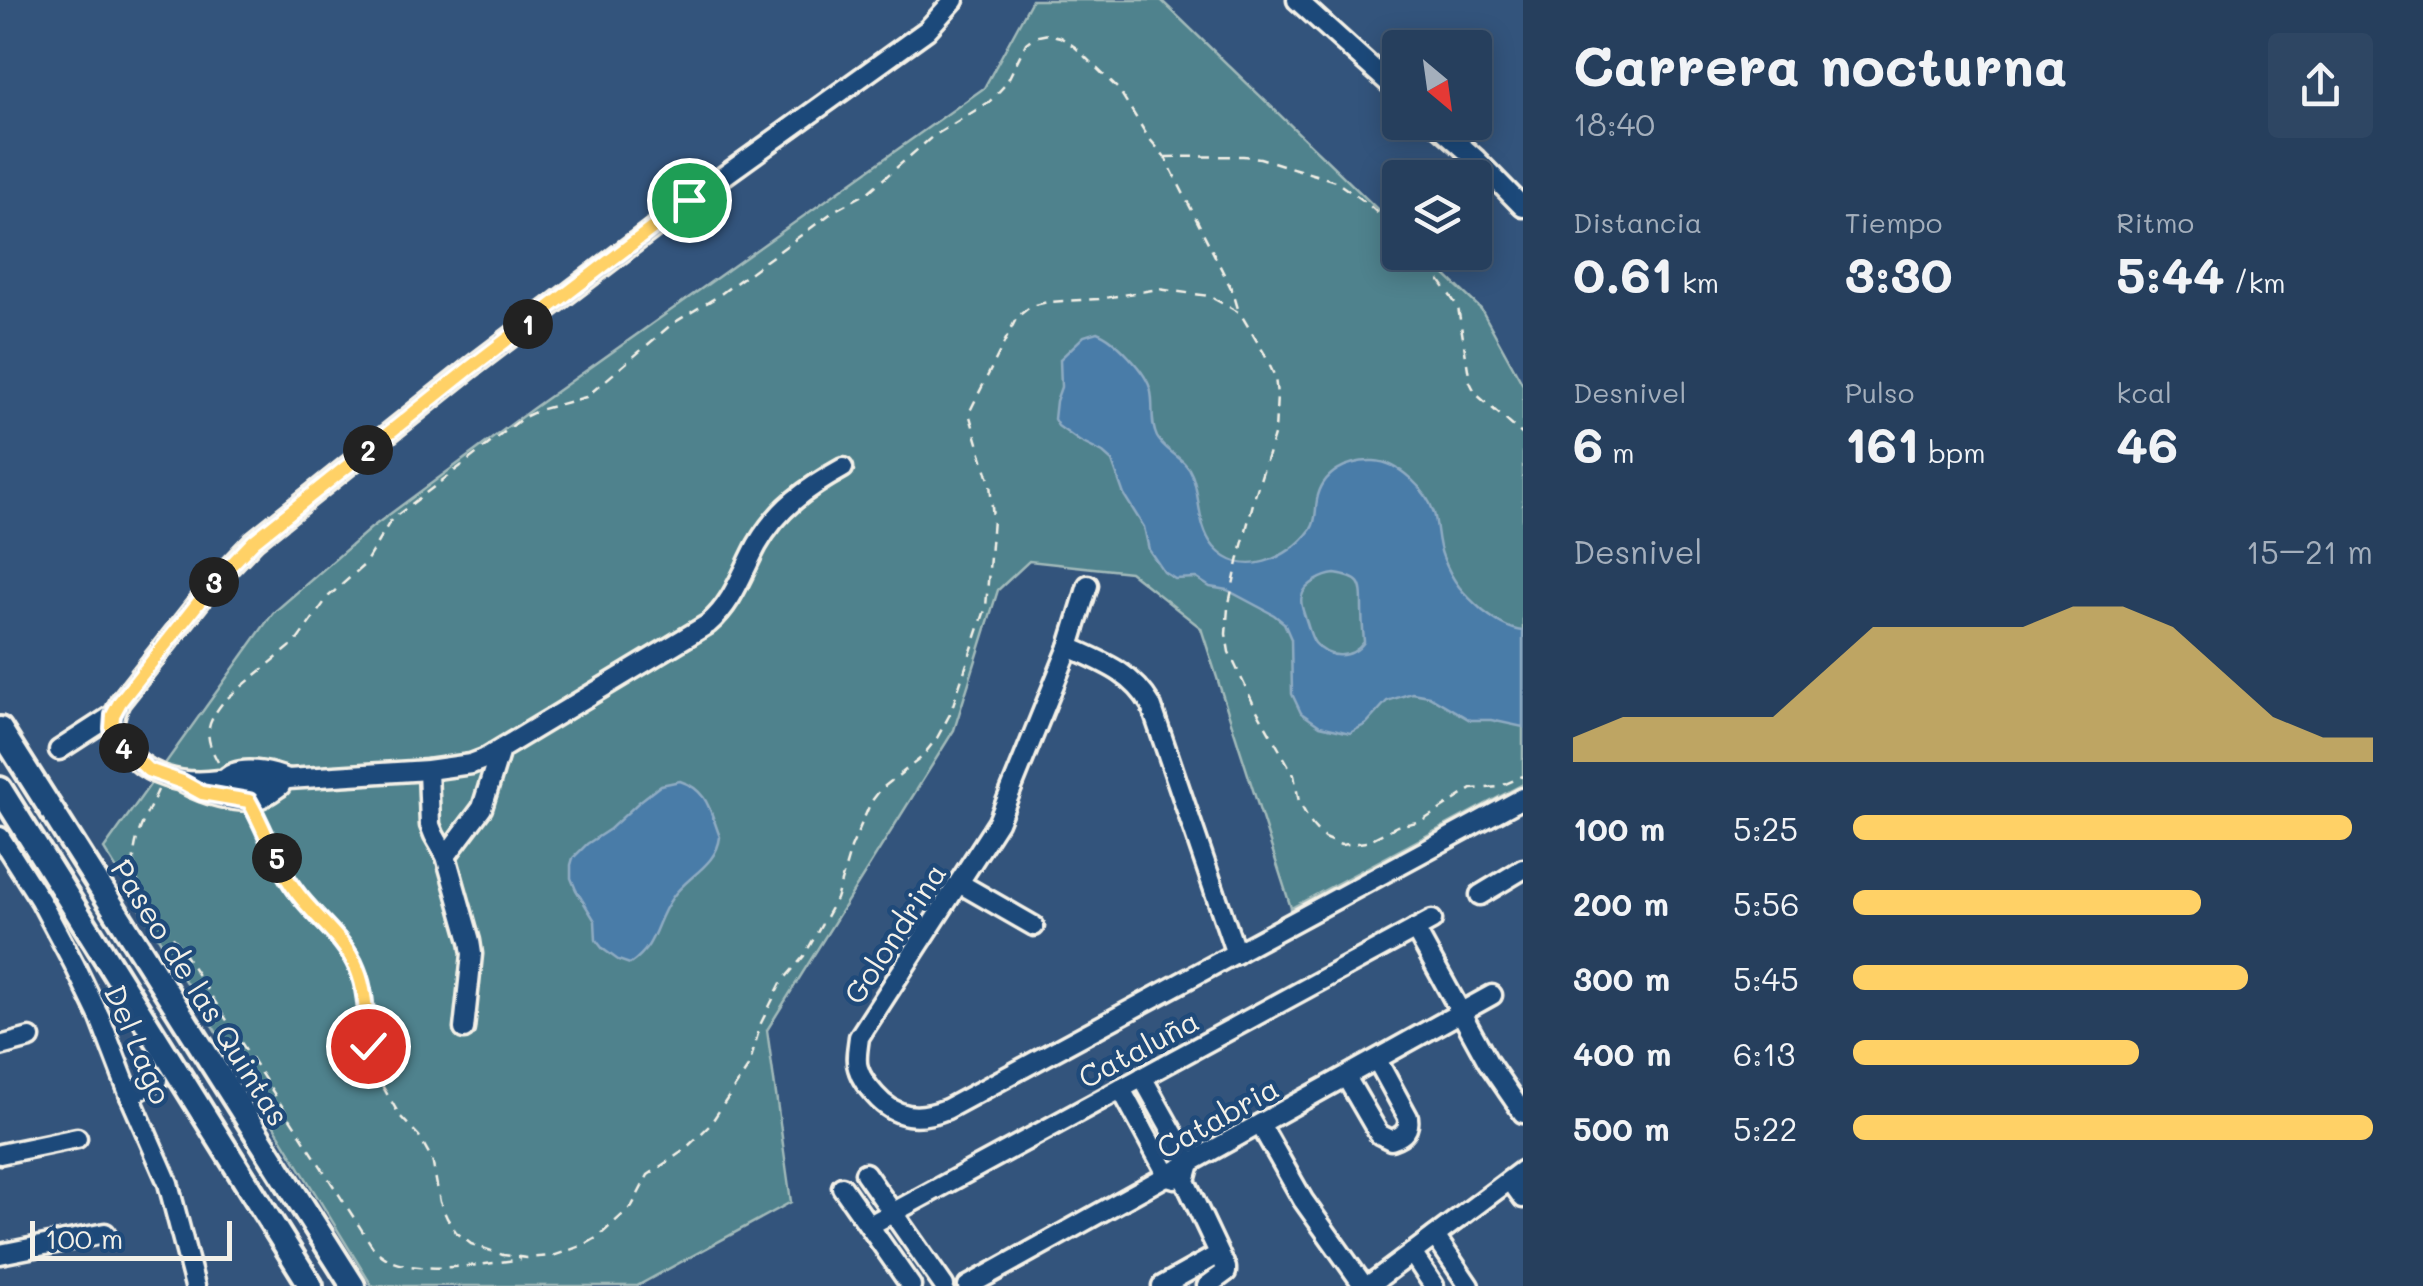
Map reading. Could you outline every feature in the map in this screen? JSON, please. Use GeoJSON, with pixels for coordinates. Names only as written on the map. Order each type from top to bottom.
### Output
{"type":"FeatureCollection","features":[{"type":"Feature","properties":{"kind":"main road","name":"Paseo de las Quintas"},"geometry":{"type":"LineString","coordinates":[[0,729],[353,1286]]}},
{"type":"Feature","properties":{"kind":"main road","name":"Paseo de las Quintas"},"geometry":{"type":"LineString","coordinates":[[0,789],[311,1286]]}},
{"type":"Feature","properties":{"kind":"street"},"geometry":{"type":"LineString","coordinates":[[288,779],[263,798],[249,801],[202,793],[148,770],[121,744],[112,729],[113,715],[213,584],[254,541],[689,200],[927,30],[954,0]]}},
{"type":"Feature","properties":{"kind":"street"},"geometry":{"type":"LineString","coordinates":[[1297,0],[1382,77]]}},
{"type":"Feature","properties":{"kind":"street"},"geometry":{"type":"LineString","coordinates":[[1454,140],[1523,206]]}},
{"type":"Feature","properties":{"kind":"street"},"geometry":{"type":"LineString","coordinates":[[173,779],[225,780],[236,772],[269,772],[288,779],[470,764],[500,750],[708,624],[728,602],[773,520],[789,502],[843,468]]}},
{"type":"Feature","properties":{"kind":"street","name":"Golondrina"},"geometry":{"type":"LineString","coordinates":[[1088,584],[1069,647],[998,822],[859,1037],[856,1064],[863,1081],[884,1105],[904,1115],[927,1116],[946,1109],[1523,798]]}},
{"type":"Feature","properties":{"kind":"street"},"geometry":{"type":"LineString","coordinates":[[1069,647],[1120,670],[1151,705],[1236,954]]}},
{"type":"Feature","properties":{"kind":"street"},"geometry":{"type":"LineString","coordinates":[[59,750],[113,715]]}},
{"type":"Feature","properties":{"kind":"street"},"geometry":{"type":"LineString","coordinates":[[446,856],[482,808],[500,750]]}},
{"type":"Feature","properties":{"kind":"street"},"geometry":{"type":"LineString","coordinates":[[428,770],[430,825],[446,856],[472,954],[464,1029]]}},
{"type":"Feature","properties":{"kind":"street","name":"Del Lago"},"geometry":{"type":"LineString","coordinates":[[0,837],[40,900],[100,1018],[168,1183],[195,1286]]}},
{"type":"Feature","properties":{"kind":"street"},"geometry":{"type":"LineString","coordinates":[[1480,894],[1523,869]]}},
{"type":"Feature","properties":{"kind":"street"},"geometry":{"type":"LineString","coordinates":[[959,883],[1034,926]]}},
{"type":"Feature","properties":{"kind":"street","name":"Cataluña"},"geometry":{"type":"LineString","coordinates":[[870,1225],[1423,925],[1461,1012]]}},
{"type":"Feature","properties":{"kind":"street","name":"Catabria"},"geometry":{"type":"LineString","coordinates":[[968,1286],[1181,1173],[1260,1124],[1492,995]]}},
{"type":"Feature","properties":{"kind":"street"},"geometry":{"type":"LineString","coordinates":[[1461,1012],[1488,1062],[1523,1113]]}},
{"type":"Feature","properties":{"kind":"street"},"geometry":{"type":"LineString","coordinates":[[0,1046],[30,1038]]}},
{"type":"Feature","properties":{"kind":"street"},"geometry":{"type":"LineString","coordinates":[[1346,1077],[1379,1134],[1391,1140],[1398,1138],[1409,1124],[1408,1117],[1377,1060]]}},
{"type":"Feature","properties":{"kind":"street"},"geometry":{"type":"LineString","coordinates":[[1142,1077],[1223,1261],[1225,1272],[1206,1286]]}},
{"type":"Feature","properties":{"kind":"street"},"geometry":{"type":"LineString","coordinates":[[130,1096],[157,1080]]}},
{"type":"Feature","properties":{"kind":"street"},"geometry":{"type":"LineString","coordinates":[[1121,1088],[1181,1173]]}},
{"type":"Feature","properties":{"kind":"street"},"geometry":{"type":"LineString","coordinates":[[1260,1124],[1303,1200],[1366,1286],[1517,1175],[1523,1198]]}},
{"type":"Feature","properties":{"kind":"street"},"geometry":{"type":"LineString","coordinates":[[0,1154],[77,1138]]}},
{"type":"Feature","properties":{"kind":"street"},"geometry":{"type":"LineString","coordinates":[[865,1173],[944,1286]]}},
{"type":"Feature","properties":{"kind":"street"},"geometry":{"type":"LineString","coordinates":[[842,1187],[912,1286]]}},
{"type":"Feature","properties":{"kind":"street"},"geometry":{"type":"LineString","coordinates":[[0,1254],[104,1233]]}},
{"type":"Feature","properties":{"kind":"street"},"geometry":{"type":"LineString","coordinates":[[1434,1236],[1468,1286]]}},
{"type":"Feature","properties":{"kind":"street"},"geometry":{"type":"LineString","coordinates":[[1412,1254],[1434,1286]]}},
{"type":"Feature","properties":{"kind":"street"},"geometry":{"type":"LineString","coordinates":[[1162,1286],[1223,1261]]}},
{"type":"Feature","properties":{"kind":"path"},"geometry":{"type":"LineString","coordinates":[[225,780],[208,740],[210,720],[224,701],[296,642],[328,596],[364,565],[391,520],[524,418],[586,396],[672,324],[715,298],[836,209],[867,193],[932,136],[989,102],[1006,84],[1026,43],[1048,34],[1075,47],[1102,71],[1120,90],[1148,138],[1165,157],[1275,377],[1275,432],[1240,553],[1226,634],[1229,652],[1294,775],[1299,802],[1312,825],[1324,838],[1340,845],[1366,842],[1398,826],[1422,821],[1464,792],[1499,788],[1523,776]]}},
{"type":"Feature","properties":{"kind":"path"},"geometry":{"type":"LineString","coordinates":[[1165,157],[1260,158],[1335,180],[1382,217]]}},
{"type":"Feature","properties":{"kind":"path"},"geometry":{"type":"LineString","coordinates":[[1430,270],[1458,308],[1470,382],[1476,394],[1523,435]]}},
{"type":"Feature","properties":{"kind":"path"},"geometry":{"type":"LineString","coordinates":[[173,779],[136,839],[132,858],[136,879],[374,1249],[404,1266],[466,1267],[553,1256],[584,1245],[632,1206],[648,1174],[710,1126],[749,1066],[762,1023],[781,983],[804,956],[836,899],[870,802],[921,758],[950,714],[986,607],[993,519],[990,484],[969,413],[1017,316],[1031,306],[1047,302],[1158,290],[1210,296],[1240,313]]}},
{"type":"Feature","properties":{"kind":"path"},"geometry":{"type":"LineString","coordinates":[[249,801],[295,891],[344,947],[357,969],[372,1062],[400,1116],[419,1136],[432,1159],[447,1218],[471,1244],[502,1255],[527,1258]]}},
{"type":"Feature","properties":{"kind":"green space"},"geometry":{"type":"Polygon","coordinates":[[[1032,0],[1161,0],[1382,214],[1382,270],[1440,270],[1481,309],[1523,385],[1523,784],[1291,908],[1201,628],[1130,572],[1029,561],[998,590],[954,730],[767,1030],[791,1202],[637,1286],[372,1286],[104,849],[273,613],[371,528],[984,88],[1032,0]]]}},
{"type":"Feature","properties":{"kind":"water"},"geometry":{"type":"Polygon","coordinates":[[[1097,332],[1112,341],[1144,375],[1151,392],[1157,437],[1189,469],[1205,531],[1225,557],[1251,564],[1265,562],[1302,540],[1313,526],[1324,482],[1346,466],[1374,461],[1393,466],[1410,478],[1430,504],[1441,552],[1459,587],[1492,618],[1523,631],[1523,727],[1470,720],[1429,696],[1412,693],[1387,701],[1366,724],[1350,733],[1320,726],[1301,713],[1292,694],[1291,639],[1284,623],[1227,590],[1210,587],[1196,578],[1175,579],[1164,572],[1149,550],[1144,527],[1124,495],[1112,461],[1058,426],[1054,419],[1061,387],[1060,359],[1084,336],[1097,332]],[[1335,574],[1316,581],[1304,592],[1301,602],[1315,643],[1333,655],[1353,652],[1364,642],[1360,587],[1335,574]]]}},
{"type":"Feature","properties":{"kind":"water"},"geometry":{"type":"Polygon","coordinates":[[[680,781],[697,790],[707,803],[720,837],[718,847],[678,890],[651,941],[630,964],[618,960],[596,940],[595,921],[576,890],[571,865],[587,844],[661,785],[680,781]]]}},
{"type":"Feature","properties":{"kind":"route"},"geometry":{"type":"LineString","coordinates":[[368,1046],[365,1002],[357,969],[344,947],[295,891],[249,801],[202,793],[148,770],[121,744],[112,729],[113,715],[213,584],[254,541],[689,200]]}}]}
